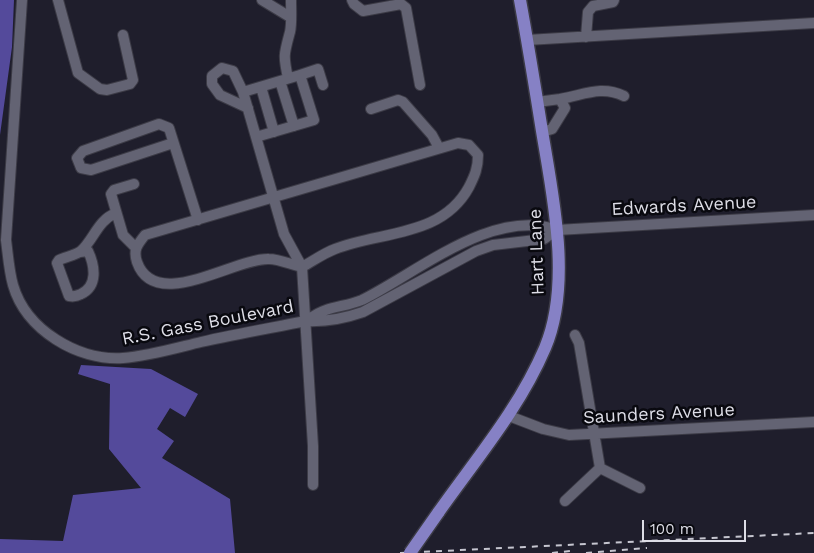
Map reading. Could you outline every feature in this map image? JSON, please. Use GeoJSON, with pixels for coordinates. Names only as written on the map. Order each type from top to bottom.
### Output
{"type":"FeatureCollection","features":[{"type":"Feature","properties":{"kind":"main road","name":"Hart Lane"},"geometry":{"type":"LineString","coordinates":[[410,553],[509,416],[546,346],[558,295],[557,230],[538,102],[520,0]]}},
{"type":"Feature","properties":{"kind":"street","name":"R.S. Gass Boulevard"},"geometry":{"type":"LineString","coordinates":[[22,0],[6,240],[13,286],[22,306],[37,324],[54,338],[76,350],[100,357],[121,358],[141,356],[306,321],[327,322],[363,312],[476,251],[494,245],[544,239],[557,230]]}},
{"type":"Feature","properties":{"kind":"street"},"geometry":{"type":"LineString","coordinates":[[58,0],[78,73],[100,89],[107,90],[130,84],[133,80],[123,35]]}},
{"type":"Feature","properties":{"kind":"street"},"geometry":{"type":"LineString","coordinates":[[262,0],[290,17]]}},
{"type":"Feature","properties":{"kind":"street"},"geometry":{"type":"LineString","coordinates":[[256,137],[314,120],[290,78],[288,78],[284,58],[291,0]]}},
{"type":"Feature","properties":{"kind":"street"},"geometry":{"type":"LineString","coordinates":[[352,0],[354,4],[363,10],[401,2],[408,13],[420,85]]}},
{"type":"Feature","properties":{"kind":"street"},"geometry":{"type":"LineString","coordinates":[[586,37],[588,12],[593,6],[614,0]]}},
{"type":"Feature","properties":{"kind":"street"},"geometry":{"type":"LineString","coordinates":[[527,40],[814,23]]}},
{"type":"Feature","properties":{"kind":"street"},"geometry":{"type":"LineString","coordinates":[[248,108],[220,95],[212,84],[212,76],[222,68],[233,71],[243,92],[248,108],[273,198],[284,234],[302,267],[313,446],[313,485]]}},
{"type":"Feature","properties":{"kind":"street"},"geometry":{"type":"LineString","coordinates":[[243,92],[318,70],[323,85]]}},
{"type":"Feature","properties":{"kind":"street"},"geometry":{"type":"LineString","coordinates":[[290,78],[294,126]]}},
{"type":"Feature","properties":{"kind":"street"},"geometry":{"type":"LineString","coordinates":[[261,87],[274,132]]}},
{"type":"Feature","properties":{"kind":"street"},"geometry":{"type":"LineString","coordinates":[[538,102],[596,90],[616,92],[624,96]]}},
{"type":"Feature","properties":{"kind":"street"},"geometry":{"type":"LineString","coordinates":[[542,132],[552,129],[563,112],[564,103],[560,98]]}},
{"type":"Feature","properties":{"kind":"street"},"geometry":{"type":"LineString","coordinates":[[371,109],[398,100],[403,102],[432,135],[439,148]]}},
{"type":"Feature","properties":{"kind":"street"},"geometry":{"type":"LineString","coordinates":[[173,143],[91,170],[81,168],[77,158],[83,150],[159,124],[169,128],[198,220]]}},
{"type":"Feature","properties":{"kind":"street"},"geometry":{"type":"LineString","coordinates":[[458,143],[469,145],[478,155],[478,169],[463,198],[441,218],[408,232],[360,241],[334,249],[302,267],[270,259],[246,262],[210,276],[174,283],[157,283],[146,278],[140,270],[134,254],[145,235],[439,148],[458,143]]}},
{"type":"Feature","properties":{"kind":"street"},"geometry":{"type":"LineString","coordinates":[[134,184],[114,190],[111,194],[123,235],[136,248]]}},
{"type":"Feature","properties":{"kind":"street"},"geometry":{"type":"LineString","coordinates":[[80,252],[88,251],[92,260],[93,284],[89,290],[73,297],[69,296],[57,264],[59,260],[80,252],[94,231],[108,216],[116,213]]}},
{"type":"Feature","properties":{"kind":"street","name":"Edwards Avenue"},"geometry":{"type":"LineString","coordinates":[[557,230],[814,214]]}},
{"type":"Feature","properties":{"kind":"street","name":"R.S. Gass Boulevard"},"geometry":{"type":"LineString","coordinates":[[306,321],[324,310],[344,307],[362,300],[451,250],[489,233],[541,224],[557,230]]}},
{"type":"Feature","properties":{"kind":"street"},"geometry":{"type":"LineString","coordinates":[[575,335],[579,343],[600,468]]}},
{"type":"Feature","properties":{"kind":"street","name":"Saunders Avenue"},"geometry":{"type":"LineString","coordinates":[[509,416],[543,429],[569,435],[814,422]]}},
{"type":"Feature","properties":{"kind":"street"},"geometry":{"type":"LineString","coordinates":[[600,468],[640,488]]}},
{"type":"Feature","properties":{"kind":"street"},"geometry":{"type":"LineString","coordinates":[[565,501],[600,468]]}},
{"type":"Feature","properties":{"kind":"shaded area"},"geometry":{"type":"Polygon","coordinates":[[[0,0],[14,0],[12,47],[0,135],[0,0]]]}},
{"type":"Feature","properties":{"kind":"shaded area"},"geometry":{"type":"Polygon","coordinates":[[[81,365],[151,369],[198,394],[185,417],[170,408],[157,429],[174,441],[162,458],[230,499],[235,553],[0,553],[0,539],[63,541],[73,495],[141,488],[109,449],[110,384],[78,374],[81,365]]]}},
{"type":"Feature","properties":{"kind":"railway"},"geometry":{"type":"LineString","coordinates":[[400,553],[814,533]]}},
{"type":"Feature","properties":{"kind":"railway"},"geometry":{"type":"LineString","coordinates":[[586,553],[647,548]]}},
{"type":"Feature","properties":{"kind":"railway"},"geometry":{"type":"LineString","coordinates":[[552,553],[570,551]]}}]}
